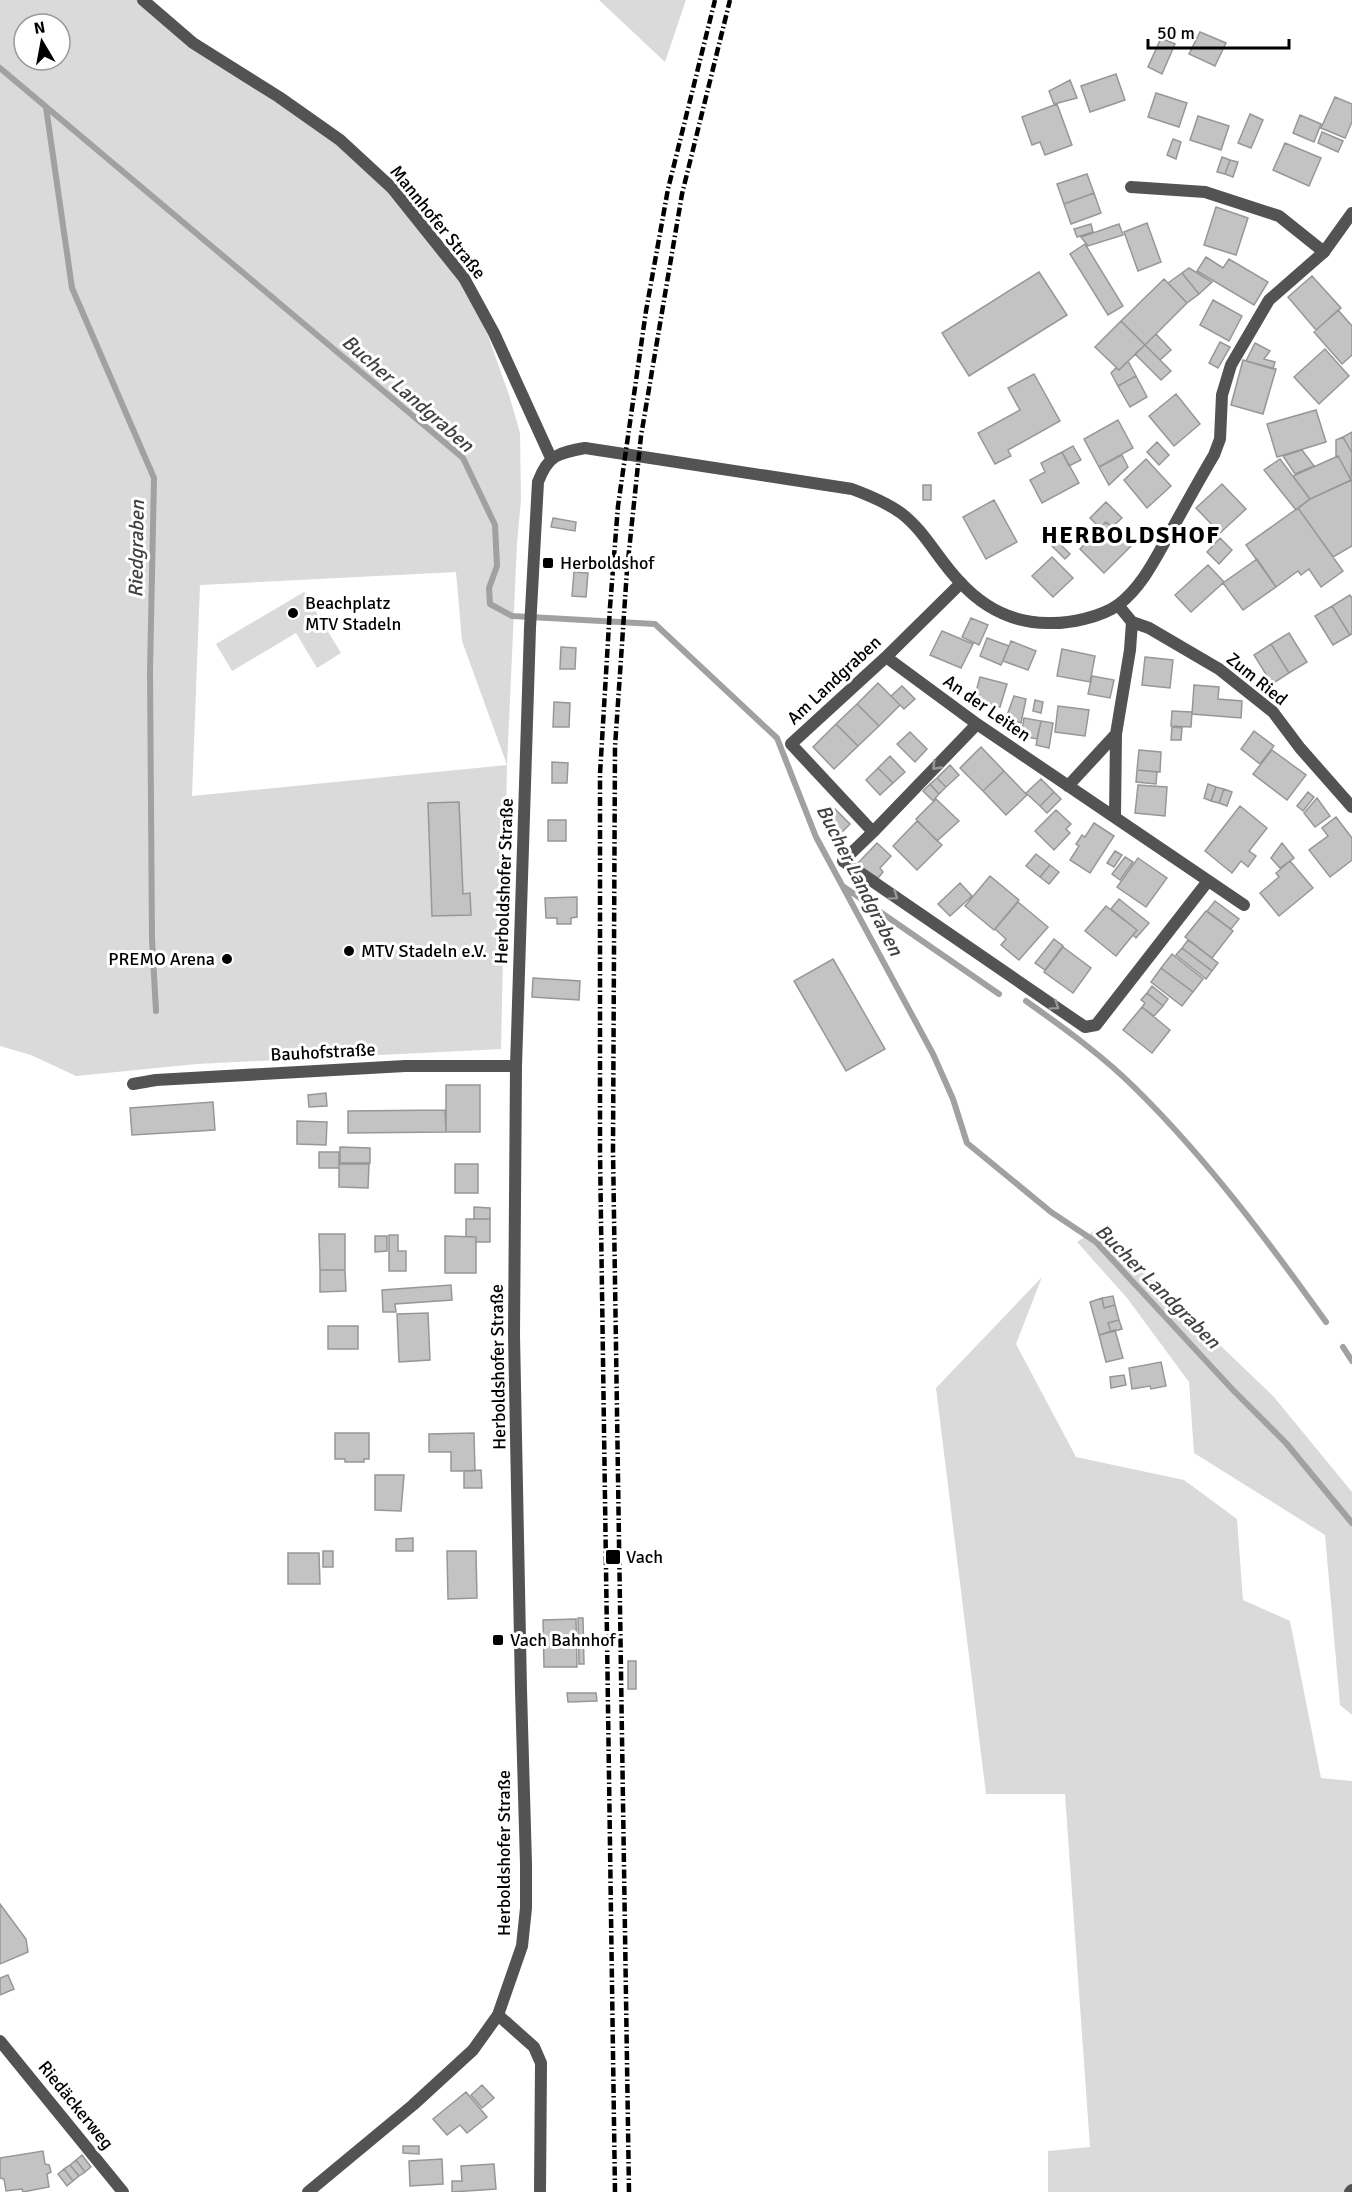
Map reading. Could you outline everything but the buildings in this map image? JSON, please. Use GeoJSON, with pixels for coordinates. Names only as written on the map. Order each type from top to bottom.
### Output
{"type":"FeatureCollection","features":[{"type":"Feature","properties":{"kind":"street","name":"Mannhofer Straße"},"geometry":{"type":"LineString","coordinates":[[143,0],[193,42],[279,97],[340,140],[392,188],[464,278],[494,333],[551,458]]}},
{"type":"Feature","properties":{"kind":"street"},"geometry":{"type":"LineString","coordinates":[[1131,187],[1205,192],[1279,216],[1324,252]]}},
{"type":"Feature","properties":{"kind":"street"},"geometry":{"type":"LineString","coordinates":[[551,458],[585,448],[852,489],[900,512],[961,583],[1004,615],[1030,623],[1056,624],[1095,615],[1118,605],[1145,578],[1214,455],[1220,439],[1222,395],[1231,365],[1269,300],[1324,252],[1352,213]]}},
{"type":"Feature","properties":{"kind":"street","name":"Herboldshofer Straße"},"geometry":{"type":"LineString","coordinates":[[308,2192],[413,2105],[473,2050],[498,2015],[522,1946],[526,1908],[514,1335],[516,1066],[532,583],[538,482],[543,468],[551,458]]}},
{"type":"Feature","properties":{"kind":"street","name":"Am Landgraben"},"geometry":{"type":"LineString","coordinates":[[873,832],[791,744],[886,657],[961,583]]}},
{"type":"Feature","properties":{"kind":"street","name":"Zum Ried"},"geometry":{"type":"LineString","coordinates":[[1118,605],[1132,622],[1149,628],[1219,669],[1273,712],[1300,748],[1352,807]]}},
{"type":"Feature","properties":{"kind":"street"},"geometry":{"type":"LineString","coordinates":[[1115,816],[1116,734],[1130,650],[1132,622]]}},
{"type":"Feature","properties":{"kind":"street","name":"An der Leiten"},"geometry":{"type":"LineString","coordinates":[[886,657],[976,724],[1244,905]]}},
{"type":"Feature","properties":{"kind":"street"},"geometry":{"type":"LineString","coordinates":[[976,724],[843,861],[1085,1027],[1096,1025],[1208,881]]}},
{"type":"Feature","properties":{"kind":"street"},"geometry":{"type":"LineString","coordinates":[[1068,786],[1116,734]]}},
{"type":"Feature","properties":{"kind":"street","name":"Bauhofstraße"},"geometry":{"type":"LineString","coordinates":[[133,1083],[405,1066],[516,1066]]}},
{"type":"Feature","properties":{"kind":"street"},"geometry":{"type":"LineString","coordinates":[[498,2015],[534,2047],[541,2063],[540,2192]]}},
{"type":"Feature","properties":{"kind":"street","name":"Riedäckerweg"},"geometry":{"type":"LineString","coordinates":[[0,2041],[123,2192]]}},
{"type":"Feature","properties":{"kind":"shaded area"},"geometry":{"type":"Polygon","coordinates":[[[0,0],[147,0],[163,15],[236,67],[379,177],[468,279],[510,398],[520,433],[521,500],[507,766],[501,1049],[197,1064],[76,1076],[31,1055],[0,1046],[0,0]],[[456,572],[200,585],[192,796],[507,765],[462,641],[456,572]]]}},
{"type":"Feature","properties":{"kind":"shaded area"},"geometry":{"type":"Polygon","coordinates":[[[599,0],[686,0],[665,62],[599,0]]]}},
{"type":"Feature","properties":{"kind":"shaded area","name":"Beachplatz MTV Stadeln"},"geometry":{"type":"Polygon","coordinates":[[[304,592],[341,653],[317,668],[296,633],[232,671],[216,644],[304,592]]]}},
{"type":"Feature","properties":{"kind":"shaded area"},"geometry":{"type":"Polygon","coordinates":[[[1098,1228],[1274,1397],[1352,1492],[1352,1715],[1340,1705],[1325,1535],[1194,1453],[1189,1382],[1127,1298],[1077,1242],[1098,1228]]]}},
{"type":"Feature","properties":{"kind":"shaded area"},"geometry":{"type":"Polygon","coordinates":[[[1042,1277],[1016,1344],[1076,1457],[1184,1480],[1237,1519],[1243,1600],[1290,1621],[1321,1778],[1352,1781],[1352,2192],[1048,2192],[1048,2151],[1090,2147],[1065,1794],[986,1794],[936,1388],[1042,1277]]]}},
{"type":"Feature","properties":{"kind":"waterway","name":"Bucher Landgraben"},"geometry":{"type":"LineString","coordinates":[[0,68],[463,458],[495,525],[497,566],[489,588],[490,604],[512,616],[655,624],[777,738],[816,837],[933,1054],[953,1099],[967,1143],[1051,1212],[1096,1242],[1232,1389],[1286,1443],[1352,1523]]}},
{"type":"Feature","properties":{"kind":"waterway","name":"Riedgraben"},"geometry":{"type":"LineString","coordinates":[[46,107],[72,288],[154,478],[150,671],[152,939],[156,1011]]}},
{"type":"Feature","properties":{"kind":"waterway"},"geometry":{"type":"LineString","coordinates":[[844,887],[999,994]]}},
{"type":"Feature","properties":{"kind":"waterway"},"geometry":{"type":"LineString","coordinates":[[1026,1001],[1110,1065],[1162,1116],[1236,1201],[1326,1322]]}},
{"type":"Feature","properties":{"kind":"waterway"},"geometry":{"type":"LineString","coordinates":[[1343,1347],[1352,1361]]}},
{"type":"Feature","properties":{"kind":"railway"},"geometry":{"type":"LineString","coordinates":[[615,2192],[600,1152],[600,774],[618,506],[646,311],[668,189],[715,0]]}},
{"type":"Feature","properties":{"kind":"railway"},"geometry":{"type":"LineString","coordinates":[[629,2192],[613,1151],[615,747],[627,570],[641,436],[682,194],[730,0]]}},
{"type":"Feature","properties":{"kind":"place","name":"Herboldshof"},"geometry":{"type":"Point","coordinates":[548,563]}},
{"type":"Feature","properties":{"kind":"place","name":"Beachplatz MTV Stadeln"},"geometry":{"type":"Point","coordinates":[293,613]}},
{"type":"Feature","properties":{"kind":"place","name":"MTV Stadeln e.V."},"geometry":{"type":"Point","coordinates":[349,951]}},
{"type":"Feature","properties":{"kind":"place","name":"PREMO Arena"},"geometry":{"type":"Point","coordinates":[227,959]}},
{"type":"Feature","properties":{"kind":"place","name":"Vach"},"geometry":{"type":"Point","coordinates":[613,1557]}},
{"type":"Feature","properties":{"kind":"place","name":"Vach Bahnhof"},"geometry":{"type":"Point","coordinates":[498,1640]}},
{"type":"Feature","properties":{"kind":"district","name":"HERBOLDSHOF"},"geometry":{"type":"Point","coordinates":[1131,535]}}]}
